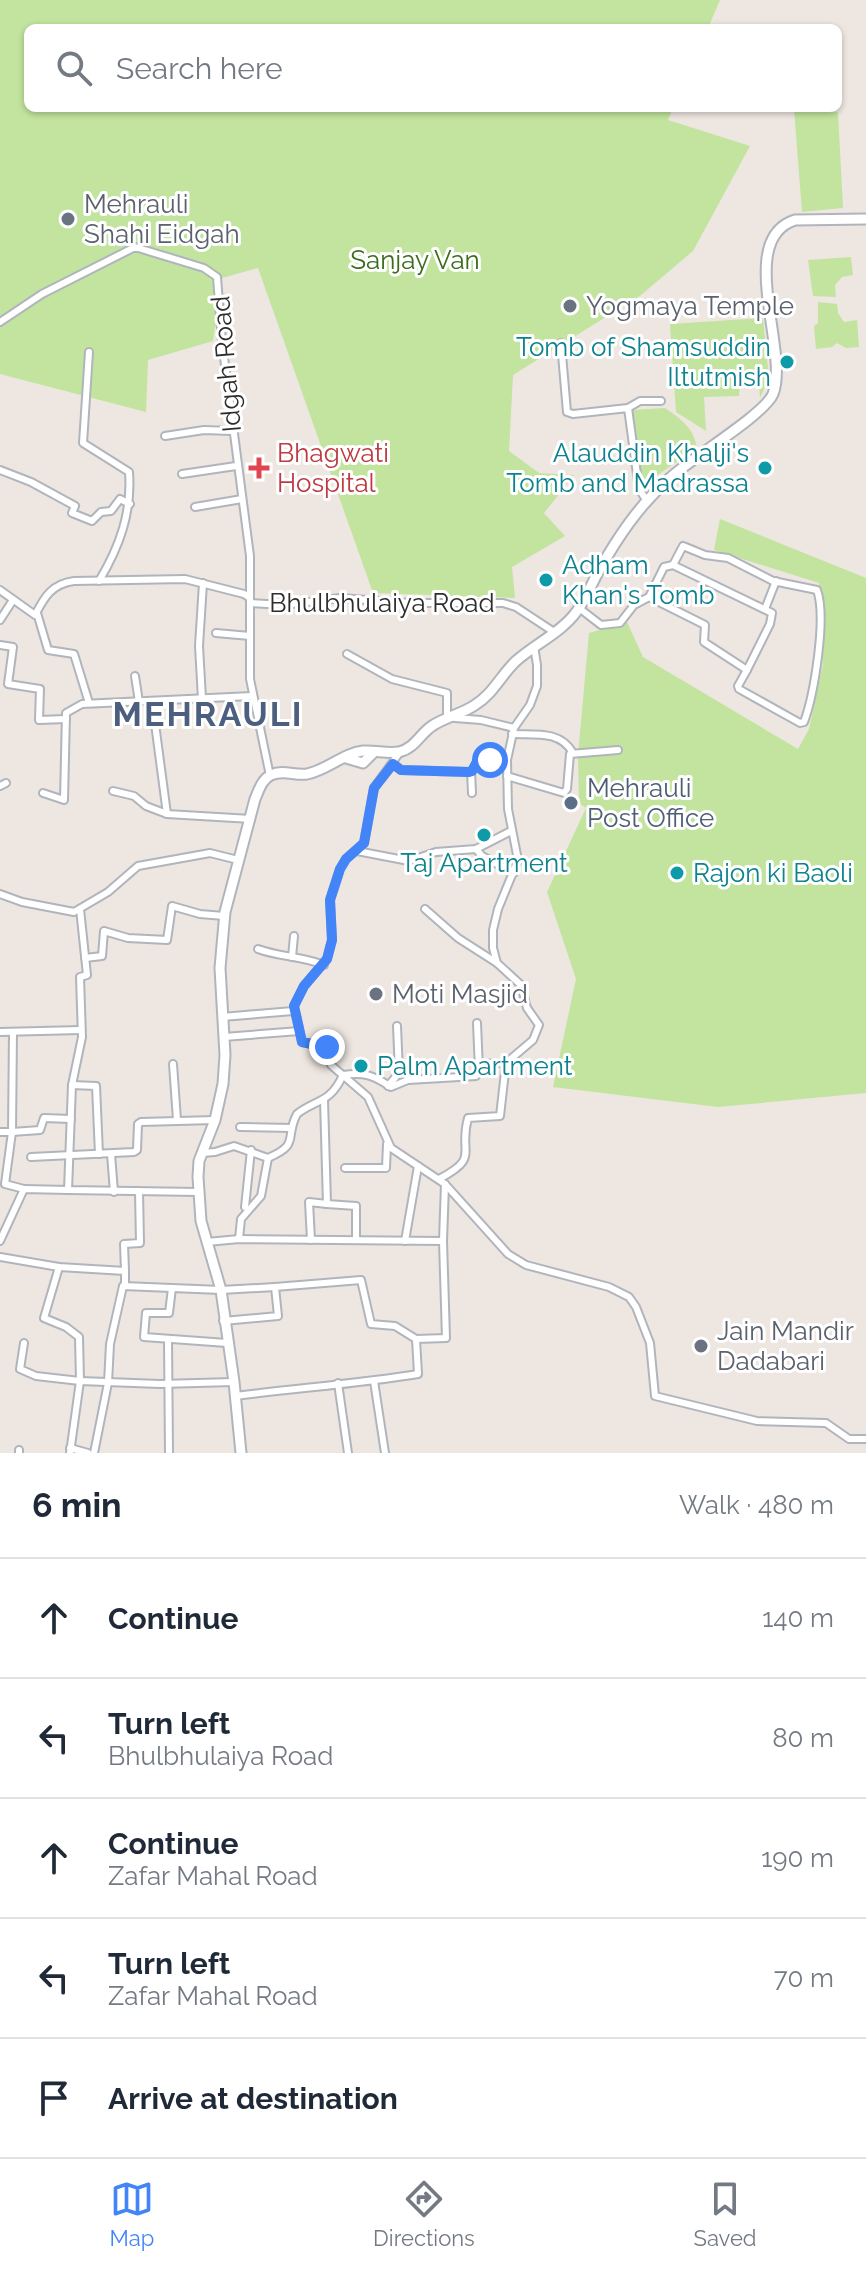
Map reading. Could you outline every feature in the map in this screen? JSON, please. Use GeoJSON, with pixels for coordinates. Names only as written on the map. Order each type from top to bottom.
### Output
{"type":"FeatureCollection","features":[{"type":"Feature","properties":{"kind":"street"},"geometry":{"type":"LineString","coordinates":[[241,1453],[221,1290],[201,1221],[198,1192],[202,1153],[215,1120],[223,1084],[220,968],[224,916],[258,790],[270,776],[279,772],[308,774],[346,758],[363,763],[373,753],[400,752],[415,744],[431,727],[477,704],[493,691],[509,668],[576,612],[617,539],[647,501],[684,465],[756,413],[770,399],[775,380],[767,278],[768,246],[779,229],[795,220],[866,219]]}},
{"type":"Feature","properties":{"kind":"street","name":"Idgah Road"},"geometry":{"type":"LineString","coordinates":[[0,322],[42,294],[135,247],[204,268],[217,277],[236,466],[250,556],[252,696],[270,776]]}},
{"type":"Feature","properties":{"kind":"street"},"geometry":{"type":"LineString","coordinates":[[561,343],[567,412],[628,408],[640,401],[661,401]]}},
{"type":"Feature","properties":{"kind":"street"},"geometry":{"type":"LineString","coordinates":[[89,352],[83,443],[129,472],[130,504],[123,532],[99,581]]}},
{"type":"Feature","properties":{"kind":"street"},"geometry":{"type":"LineString","coordinates":[[628,408],[639,489],[647,501]]}},
{"type":"Feature","properties":{"kind":"street"},"geometry":{"type":"LineString","coordinates":[[165,436],[204,430],[232,431]]}},
{"type":"Feature","properties":{"kind":"street"},"geometry":{"type":"LineString","coordinates":[[182,474],[236,466]]}},
{"type":"Feature","properties":{"kind":"street"},"geometry":{"type":"LineString","coordinates":[[0,470],[31,482],[75,506],[72,513],[92,521],[101,512],[111,511],[120,499],[130,504]]}},
{"type":"Feature","properties":{"kind":"street"},"geometry":{"type":"LineString","coordinates":[[195,507],[242,499]]}},
{"type":"Feature","properties":{"kind":"street"},"geometry":{"type":"LineString","coordinates":[[576,612],[609,626],[623,621],[634,605],[649,597],[664,567],[673,565],[765,609],[772,613],[772,618],[739,689],[786,716],[804,722],[817,662],[817,590],[776,581],[728,558],[705,555],[683,546],[673,565]]}},
{"type":"Feature","properties":{"kind":"street","name":"Bhulbhulaiya Road"},"geometry":{"type":"LineString","coordinates":[[37,613],[43,598],[68,582],[173,579],[203,583],[244,594],[250,600],[284,605],[340,598],[409,603],[503,603],[516,607],[554,632]]}},
{"type":"Feature","properties":{"kind":"street"},"geometry":{"type":"LineString","coordinates":[[765,609],[776,581]]}},
{"type":"Feature","properties":{"kind":"street"},"geometry":{"type":"LineString","coordinates":[[202,699],[199,646],[203,583]]}},
{"type":"Feature","properties":{"kind":"street"},"geometry":{"type":"LineString","coordinates":[[0,590],[34,614],[37,613],[48,650],[74,654],[89,703]]}},
{"type":"Feature","properties":{"kind":"street"},"geometry":{"type":"LineString","coordinates":[[649,597],[705,625],[704,642],[747,670]]}},
{"type":"Feature","properties":{"kind":"street"},"geometry":{"type":"LineString","coordinates":[[0,620],[13,600]]}},
{"type":"Feature","properties":{"kind":"street"},"geometry":{"type":"LineString","coordinates":[[216,633],[250,636]]}},
{"type":"Feature","properties":{"kind":"street"},"geometry":{"type":"LineString","coordinates":[[0,645],[13,647],[8,684],[40,689],[39,720],[66,719]]}},
{"type":"Feature","properties":{"kind":"street"},"geometry":{"type":"LineString","coordinates":[[497,963],[493,930],[518,860],[511,831],[507,760],[513,731],[530,705],[537,686],[534,646]]}},
{"type":"Feature","properties":{"kind":"street"},"geometry":{"type":"LineString","coordinates":[[347,654],[392,679],[447,693],[449,718]]}},
{"type":"Feature","properties":{"kind":"street"},"geometry":{"type":"LineString","coordinates":[[135,676],[139,702]]}},
{"type":"Feature","properties":{"kind":"street"},"geometry":{"type":"LineString","coordinates":[[43,793],[64,800],[66,713],[82,704],[252,696]]}},
{"type":"Feature","properties":{"kind":"street"},"geometry":{"type":"LineString","coordinates":[[152,701],[167,814]]}},
{"type":"Feature","properties":{"kind":"street"},"geometry":{"type":"LineString","coordinates":[[449,718],[481,720],[513,731],[556,736],[565,741],[573,753]]}},
{"type":"Feature","properties":{"kind":"street"},"geometry":{"type":"LineString","coordinates":[[573,753],[618,750]]}},
{"type":"Feature","properties":{"kind":"street"},"geometry":{"type":"LineString","coordinates":[[400,752],[374,788],[366,838],[342,865],[330,900],[332,940],[324,965],[304,986],[293,1011],[302,1042],[325,1046],[330,1063],[368,1097],[387,1141],[396,1153],[442,1182],[498,1245],[516,1260],[609,1287],[629,1297],[650,1343],[657,1398],[757,1421],[826,1423],[849,1439],[866,1439]]}},
{"type":"Feature","properties":{"kind":"street"},"geometry":{"type":"LineString","coordinates":[[507,776],[564,793],[573,753]]}},
{"type":"Feature","properties":{"kind":"street"},"geometry":{"type":"LineString","coordinates":[[472,793],[471,771],[479,760],[507,760]]}},
{"type":"Feature","properties":{"kind":"street"},"geometry":{"type":"LineString","coordinates":[[393,764],[401,770],[471,771]]}},
{"type":"Feature","properties":{"kind":"street"},"geometry":{"type":"LineString","coordinates":[[113,791],[134,796],[146,806],[167,814],[251,819]]}},
{"type":"Feature","properties":{"kind":"street"},"geometry":{"type":"LineString","coordinates":[[357,851],[409,861],[436,852],[476,849],[511,831]]}},
{"type":"Feature","properties":{"kind":"street"},"geometry":{"type":"LineString","coordinates":[[476,849],[482,856],[514,873]]}},
{"type":"Feature","properties":{"kind":"street"},"geometry":{"type":"LineString","coordinates":[[0,894],[22,902],[74,912],[111,889],[138,866],[210,853],[238,860]]}},
{"type":"Feature","properties":{"kind":"street"},"geometry":{"type":"LineString","coordinates":[[85,958],[102,956],[104,931],[128,938],[167,940],[172,906],[200,914],[224,916]]}},
{"type":"Feature","properties":{"kind":"street"},"geometry":{"type":"LineString","coordinates":[[68,1190],[72,1085],[81,1030],[80,977],[87,975],[80,909]]}},
{"type":"Feature","properties":{"kind":"street"},"geometry":{"type":"LineString","coordinates":[[425,909],[458,938],[517,979],[527,1008],[539,1025],[533,1040],[506,1063],[479,1064]]}},
{"type":"Feature","properties":{"kind":"street"},"geometry":{"type":"LineString","coordinates":[[292,957],[294,936]]}},
{"type":"Feature","properties":{"kind":"street"},"geometry":{"type":"LineString","coordinates":[[258,949],[324,965]]}},
{"type":"Feature","properties":{"kind":"street"},"geometry":{"type":"LineString","coordinates":[[222,1017],[293,1011]]}},
{"type":"Feature","properties":{"kind":"street"},"geometry":{"type":"LineString","coordinates":[[343,1075],[370,1074],[394,1087],[408,1080],[476,1076],[479,1073],[477,1023]]}},
{"type":"Feature","properties":{"kind":"street"},"geometry":{"type":"LineString","coordinates":[[388,1086],[399,1073],[397,1026]]}},
{"type":"Feature","properties":{"kind":"street"},"geometry":{"type":"LineString","coordinates":[[0,1032],[81,1030]]}},
{"type":"Feature","properties":{"kind":"street"},"geometry":{"type":"LineString","coordinates":[[224,1037],[299,1031]]}},
{"type":"Feature","properties":{"kind":"street"},"geometry":{"type":"LineString","coordinates":[[13,1032],[12,1132],[5,1184],[24,1189],[198,1192]]}},
{"type":"Feature","properties":{"kind":"street"},"geometry":{"type":"LineString","coordinates":[[442,1182],[464,1162],[468,1118],[500,1116],[506,1063]]}},
{"type":"Feature","properties":{"kind":"street"},"geometry":{"type":"LineString","coordinates":[[173,1064],[177,1120]]}},
{"type":"Feature","properties":{"kind":"street"},"geometry":{"type":"LineString","coordinates":[[268,1158],[287,1148],[294,1118],[300,1111],[324,1100],[343,1075]]}},
{"type":"Feature","properties":{"kind":"street"},"geometry":{"type":"LineString","coordinates":[[72,1085],[96,1086],[99,1154]]}},
{"type":"Feature","properties":{"kind":"street"},"geometry":{"type":"LineString","coordinates":[[324,1100],[327,1204]]}},
{"type":"Feature","properties":{"kind":"street"},"geometry":{"type":"LineString","coordinates":[[0,1132],[40,1130],[44,1118],[71,1119]]}},
{"type":"Feature","properties":{"kind":"street"},"geometry":{"type":"LineString","coordinates":[[31,1157],[136,1152],[139,1123],[215,1120]]}},
{"type":"Feature","properties":{"kind":"street"},"geometry":{"type":"LineString","coordinates":[[240,1127],[292,1128]]}},
{"type":"Feature","properties":{"kind":"street"},"geometry":{"type":"LineString","coordinates":[[345,1168],[386,1168],[387,1141]]}},
{"type":"Feature","properties":{"kind":"street"},"geometry":{"type":"LineString","coordinates":[[202,1153],[230,1146],[251,1150],[268,1158]]}},
{"type":"Feature","properties":{"kind":"street"},"geometry":{"type":"LineString","coordinates":[[245,1207],[251,1150]]}},
{"type":"Feature","properties":{"kind":"street"},"geometry":{"type":"LineString","coordinates":[[111,1154],[114,1192]]}},
{"type":"Feature","properties":{"kind":"street"},"geometry":{"type":"LineString","coordinates":[[239,1239],[239,1223],[261,1196],[268,1158]]}},
{"type":"Feature","properties":{"kind":"street"},"geometry":{"type":"LineString","coordinates":[[405,1241],[418,1166]]}},
{"type":"Feature","properties":{"kind":"street"},"geometry":{"type":"LineString","coordinates":[[125,1285],[221,1290],[361,1280],[371,1324],[395,1326],[416,1339],[446,1338],[442,1182]]}},
{"type":"Feature","properties":{"kind":"street"},"geometry":{"type":"LineString","coordinates":[[0,1241],[24,1189]]}},
{"type":"Feature","properties":{"kind":"street"},"geometry":{"type":"LineString","coordinates":[[94,1453],[108,1383],[112,1332],[125,1285],[124,1244],[140,1243],[139,1191]]}},
{"type":"Feature","properties":{"kind":"street"},"geometry":{"type":"LineString","coordinates":[[311,1240],[309,1202],[356,1206],[356,1240]]}},
{"type":"Feature","properties":{"kind":"street"},"geometry":{"type":"LineString","coordinates":[[207,1242],[239,1239],[443,1241]]}},
{"type":"Feature","properties":{"kind":"street"},"geometry":{"type":"LineString","coordinates":[[0,1257],[59,1267],[125,1271]]}},
{"type":"Feature","properties":{"kind":"street"},"geometry":{"type":"LineString","coordinates":[[59,1267],[44,1318],[66,1327],[79,1337],[80,1381],[70,1451],[88,1453]]}},
{"type":"Feature","properties":{"kind":"street"},"geometry":{"type":"LineString","coordinates":[[223,1321],[278,1316],[275,1287]]}},
{"type":"Feature","properties":{"kind":"street"},"geometry":{"type":"LineString","coordinates":[[172,1288],[169,1313],[146,1315],[144,1337],[227,1343]]}},
{"type":"Feature","properties":{"kind":"street"},"geometry":{"type":"LineString","coordinates":[[168,1339],[169,1453]]}},
{"type":"Feature","properties":{"kind":"street"},"geometry":{"type":"LineString","coordinates":[[236,1396],[418,1374],[416,1339]]}},
{"type":"Feature","properties":{"kind":"street"},"geometry":{"type":"LineString","coordinates":[[24,1343],[20,1369],[36,1376],[108,1383],[234,1382]]}},
{"type":"Feature","properties":{"kind":"street"},"geometry":{"type":"LineString","coordinates":[[374,1381],[385,1453]]}},
{"type":"Feature","properties":{"kind":"street"},"geometry":{"type":"LineString","coordinates":[[338,1383],[348,1453]]}},
{"type":"Feature","properties":{"kind":"green space","name":"Sanjay Van"},"geometry":{"type":"Polygon","coordinates":[[[0,0],[720,0],[710,24],[24,24],[24,112],[671,112],[668,120],[750,146],[693,251],[641,295],[513,375],[509,451],[539,473],[574,475],[544,513],[565,536],[512,567],[515,598],[373,593],[258,268],[222,278],[213,341],[148,360],[146,412],[0,374],[0,0]]]}},
{"type":"Feature","properties":{"kind":"green space"},"geometry":{"type":"Polygon","coordinates":[[[794,112],[838,112],[843,208],[802,212],[794,112]]]}},
{"type":"Feature","properties":{"kind":"green space"},"geometry":{"type":"Polygon","coordinates":[[[851,257],[853,275],[842,277],[835,285],[836,297],[813,296],[808,260],[851,257]]]}},
{"type":"Feature","properties":{"kind":"green space"},"geometry":{"type":"Polygon","coordinates":[[[818,302],[837,304],[844,322],[857,320],[859,347],[846,348],[837,343],[832,347],[816,349],[814,326],[818,323],[818,302]]]}},
{"type":"Feature","properties":{"kind":"green space"},"geometry":{"type":"Polygon","coordinates":[[[763,318],[769,378],[760,398],[759,384],[740,384],[739,396],[704,397],[706,431],[676,412],[670,324],[763,318]]]}},
{"type":"Feature","properties":{"kind":"green space"},"geometry":{"type":"Polygon","coordinates":[[[665,408],[690,429],[697,448],[643,485],[632,410],[665,408]]]}},
{"type":"Feature","properties":{"kind":"green space"},"geometry":{"type":"Polygon","coordinates":[[[720,519],[866,578],[866,1093],[718,1107],[553,1087],[576,979],[547,892],[586,808],[579,803],[578,755],[589,633],[627,622],[643,657],[798,749],[809,729],[823,664],[817,634],[819,583],[714,550],[720,519]]]}},
{"type":"Feature","properties":{"kind":"place","name":"Mehrauli Shahi Eidgah"},"geometry":{"type":"Point","coordinates":[68,219]}},
{"type":"Feature","properties":{"kind":"place","name":"Yogmaya Temple"},"geometry":{"type":"Point","coordinates":[570,306]}},
{"type":"Feature","properties":{"kind":"place","name":"Tomb of Shamsuddin Iltutmish"},"geometry":{"type":"Point","coordinates":[787,362]}},
{"type":"Feature","properties":{"kind":"place","name":"Bhagwati Hospital"},"geometry":{"type":"Point","coordinates":[259,468]}},
{"type":"Feature","properties":{"kind":"place","name":"Alauddin Khalji's Tomb and Madrassa"},"geometry":{"type":"Point","coordinates":[765,468]}},
{"type":"Feature","properties":{"kind":"place","name":"Adham Khan's Tomb"},"geometry":{"type":"Point","coordinates":[546,580]}},
{"type":"Feature","properties":{"kind":"place","name":"Mehrauli Post Office"},"geometry":{"type":"Point","coordinates":[571,803]}},
{"type":"Feature","properties":{"kind":"place","name":"Taj Apartment"},"geometry":{"type":"Point","coordinates":[484,835]}},
{"type":"Feature","properties":{"kind":"place","name":"Rajon ki Baoli"},"geometry":{"type":"Point","coordinates":[677,873]}},
{"type":"Feature","properties":{"kind":"place","name":"Moti Masjid"},"geometry":{"type":"Point","coordinates":[376,994]}},
{"type":"Feature","properties":{"kind":"place","name":"Palm Apartment"},"geometry":{"type":"Point","coordinates":[361,1066]}},
{"type":"Feature","properties":{"kind":"place","name":"Jain Mandir Dadabari"},"geometry":{"type":"Point","coordinates":[701,1346]}},
{"type":"Feature","properties":{"kind":"district","name":"MEHRAULI"},"geometry":{"type":"Point","coordinates":[208,714]}},
{"type":"Feature","properties":{"kind":"route"},"geometry":{"type":"LineString","coordinates":[[327,1047],[302,1042],[293,1011],[304,986],[327,959],[332,940],[330,900],[344,861],[362,847],[366,838],[372,795],[377,782],[393,764],[401,770],[469,772],[478,760],[490,760]]}}]}
